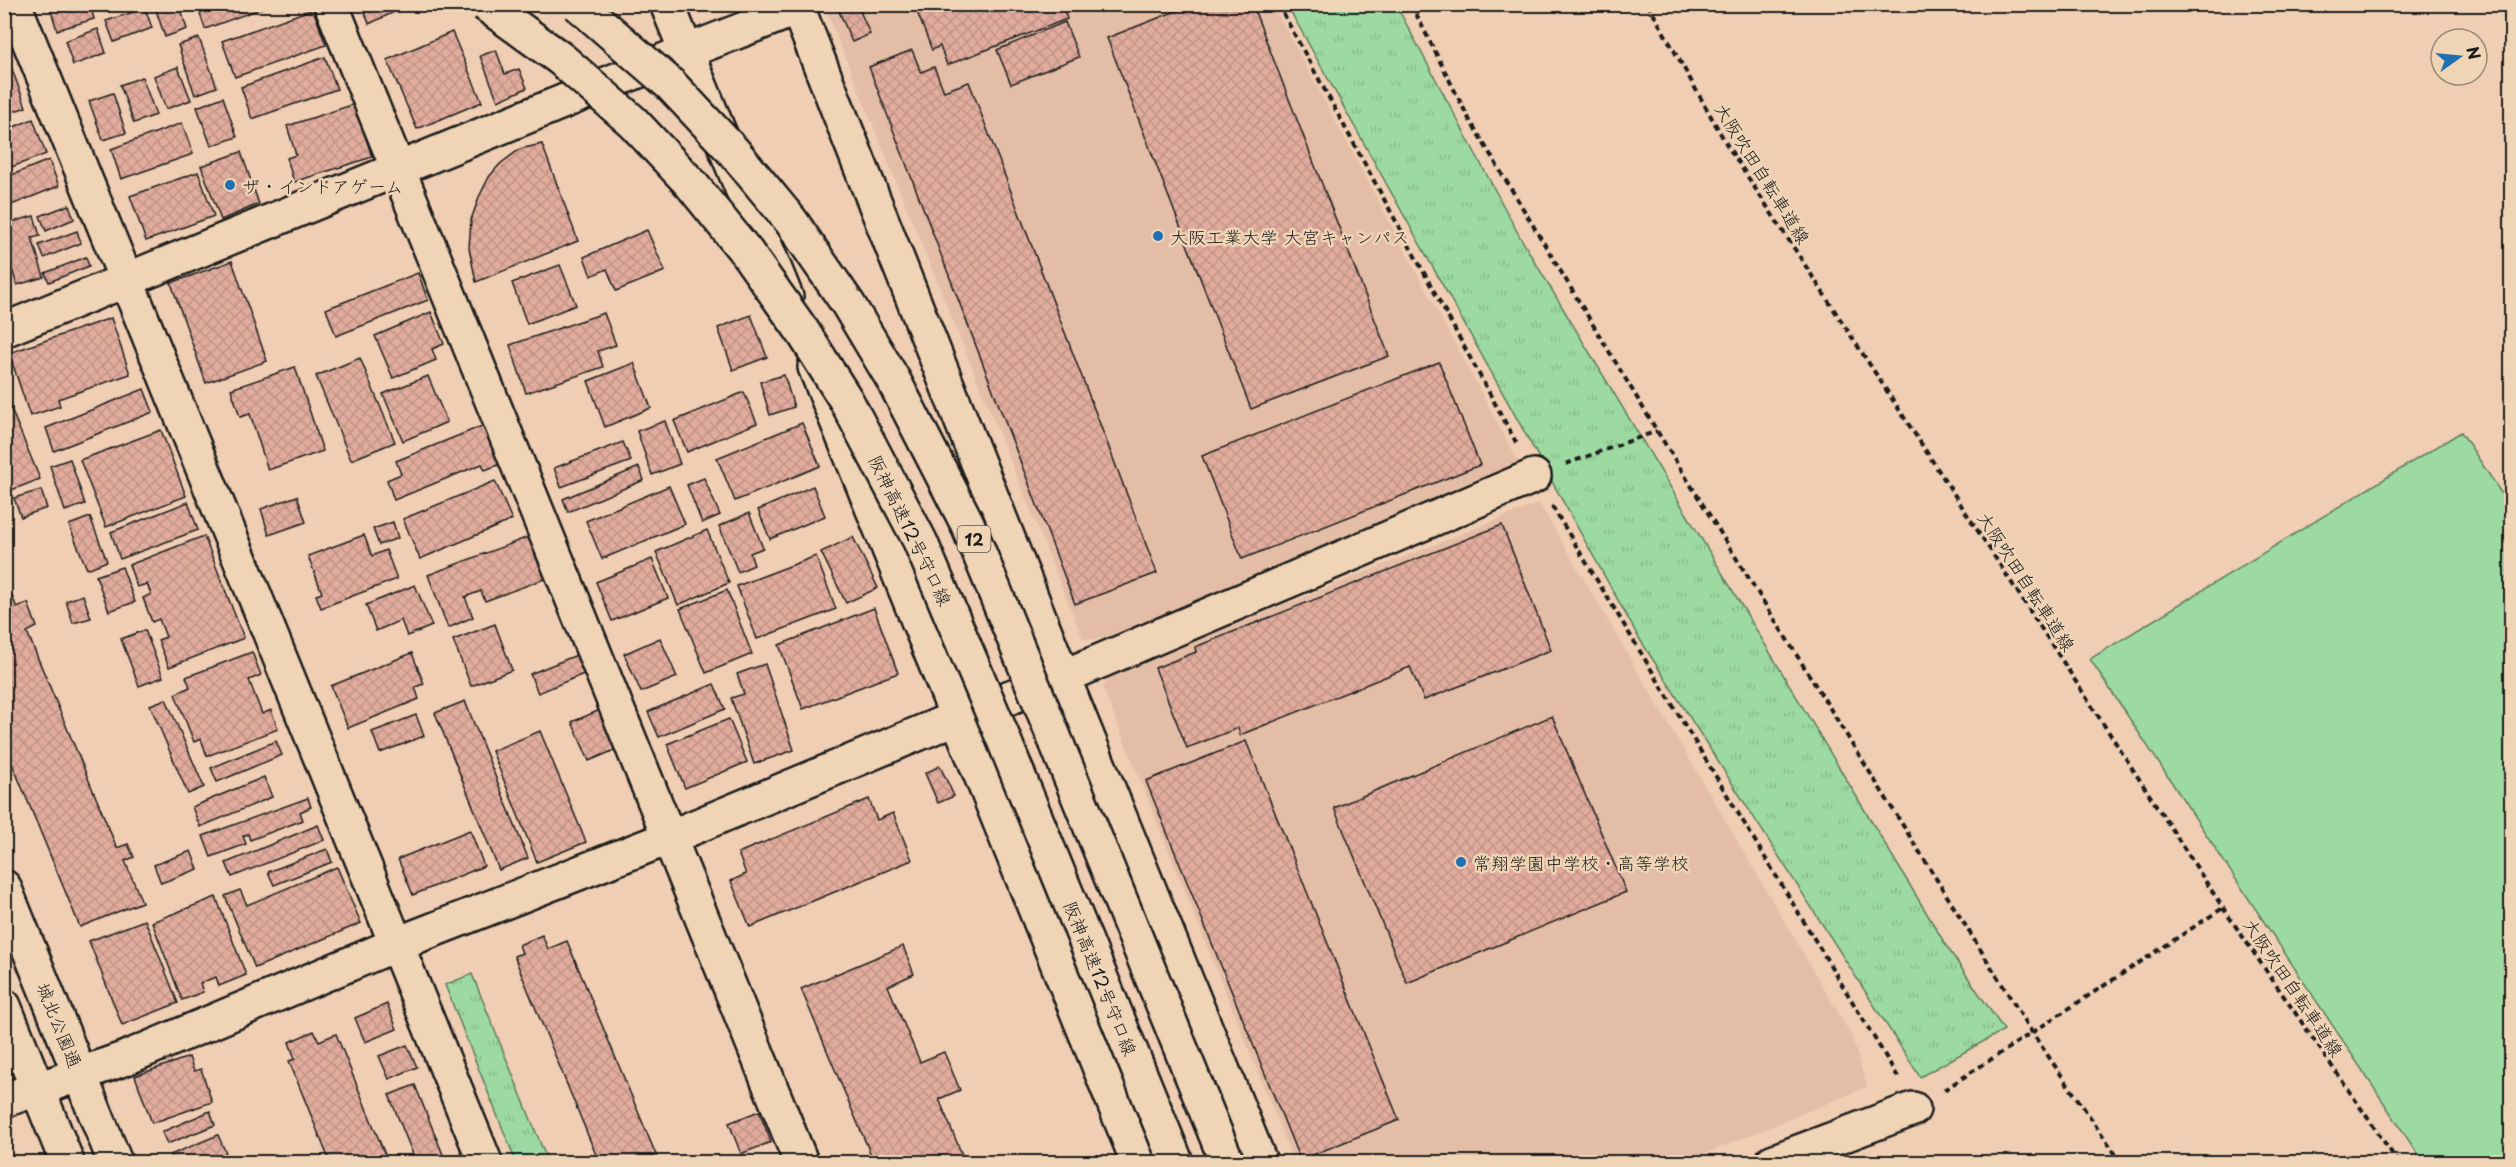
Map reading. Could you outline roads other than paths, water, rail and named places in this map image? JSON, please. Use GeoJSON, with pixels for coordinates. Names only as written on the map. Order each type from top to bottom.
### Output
{"type":"FeatureCollection","features":[{"type":"Feature","properties":{"kind":"main road"},"geometry":{"type":"LineString","coordinates":[[14,4],[485,1162]]}},
{"type":"Feature","properties":{"kind":"main road"},"geometry":{"type":"LineString","coordinates":[[331,4],[801,1162]]}},
{"type":"Feature","properties":{"kind":"main road","name":"阪神高速12号守口線"},"geometry":{"type":"LineString","coordinates":[[485,4],[561,59],[633,122],[692,185],[747,253],[803,332],[846,400],[920,541],[1010,754],[1176,1162]]}},
{"type":"Feature","properties":{"kind":"main road","name":"12"},"geometry":{"type":"LineString","coordinates":[[578,4],[670,84],[734,152],[790,221],[816,258],[848,304],[894,381],[968,523],[1227,1162]]}},
{"type":"Feature","properties":{"kind":"main road"},"geometry":{"type":"LineString","coordinates":[[667,4],[1138,1162]]}},
{"type":"Feature","properties":{"kind":"main road"},"geometry":{"type":"LineString","coordinates":[[4,330],[797,6],[1063,677],[1260,1162]]}},
{"type":"Feature","properties":{"kind":"main road"},"geometry":{"type":"LineString","coordinates":[[4,1100],[81,1075],[397,944],[668,838],[958,717],[1063,677],[1534,476]]}},
{"type":"Feature","properties":{"kind":"main road","name":"城北公園通"},"geometry":{"type":"LineString","coordinates":[[4,887],[115,1162]]}},
{"type":"Feature","properties":{"kind":"main road"},"geometry":{"type":"LineString","coordinates":[[4,1006],[67,1162]]}},
{"type":"Feature","properties":{"kind":"main road"},"geometry":{"type":"LineString","coordinates":[[1772,1162],[1912,1109]]}},
{"type":"Feature","properties":{"kind":"place","name":"ザ・インドアゲーム"},"geometry":{"type":"Point","coordinates":[230,185]}},
{"type":"Feature","properties":{"kind":"place","name":"大阪工業大学 大宮キャンパス"},"geometry":{"type":"Point","coordinates":[1158,236]}},
{"type":"Feature","properties":{"kind":"place","name":"常翔学園中学校・高等学校"},"geometry":{"type":"Point","coordinates":[1461,862]}}]}
